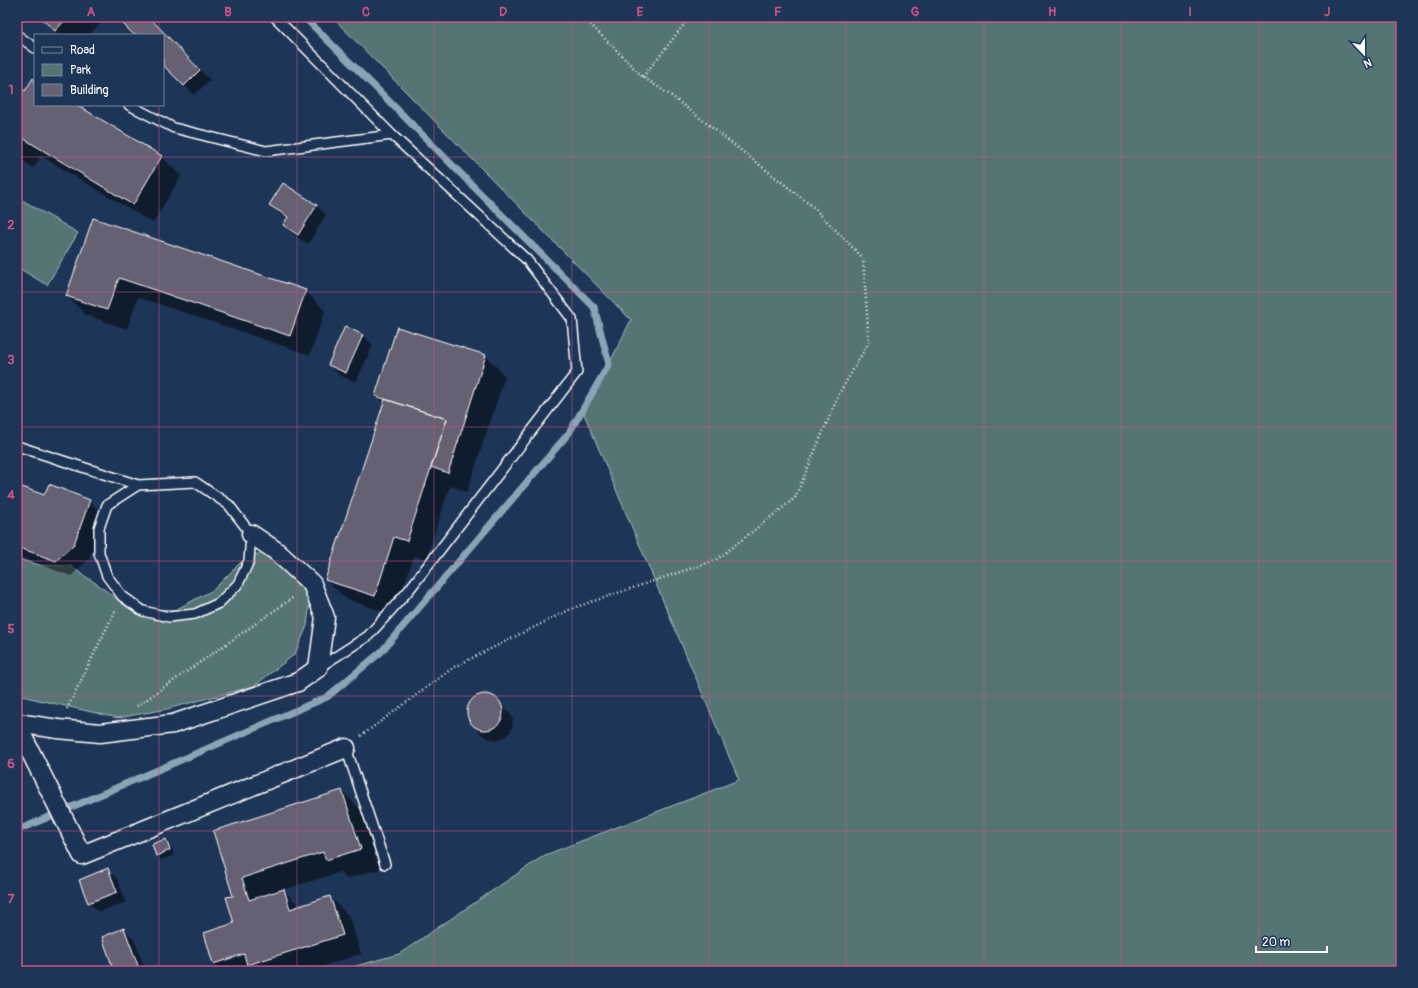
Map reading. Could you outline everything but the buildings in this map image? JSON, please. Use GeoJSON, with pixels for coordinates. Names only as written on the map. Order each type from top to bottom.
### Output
{"type":"FeatureCollection","features":[{"type":"Feature","properties":{"kind":"street"},"geometry":{"type":"LineString","coordinates":[[17,724],[100,732],[174,724],[298,682],[318,668],[325,617],[312,584],[276,551],[251,534]]}},
{"type":"Feature","properties":{"kind":"street"},"geometry":{"type":"LineString","coordinates":[[17,724],[82,855],[346,748]]}},
{"type":"Feature","properties":{"kind":"lane"},"geometry":{"type":"LineString","coordinates":[[275,17],[392,135],[527,260],[572,319],[577,372],[409,590],[368,636],[318,668]]}},
{"type":"Feature","properties":{"kind":"lane"},"geometry":{"type":"LineString","coordinates":[[17,35],[34,47]]}},
{"type":"Feature","properties":{"kind":"lane"},"geometry":{"type":"LineString","coordinates":[[132,106],[174,128],[266,151],[392,135]]}},
{"type":"Feature","properties":{"kind":"lane"},"geometry":{"type":"LineString","coordinates":[[17,446],[138,485],[195,482],[228,505],[251,534],[249,561],[238,584],[219,603],[195,614],[169,617],[143,611],[122,596],[107,576],[99,553],[99,528],[107,505],[138,485]]}},
{"type":"Feature","properties":{"kind":"lane"},"geometry":{"type":"LineString","coordinates":[[346,748],[385,864]]}},
{"type":"Feature","properties":{"kind":"path"},"geometry":{"type":"LineString","coordinates":[[346,748],[454,667],[573,608],[716,560],[795,498],[839,394],[869,342],[863,258],[812,206],[673,97],[643,77],[583,17]]}},
{"type":"Feature","properties":{"kind":"path"},"geometry":{"type":"LineString","coordinates":[[643,77],[690,17]]}},
{"type":"Feature","properties":{"kind":"path"},"geometry":{"type":"LineString","coordinates":[[132,710],[312,584]]}},
{"type":"Feature","properties":{"kind":"path"},"geometry":{"type":"LineString","coordinates":[[58,729],[122,596]]}},
{"type":"Feature","properties":{"kind":"green space"},"geometry":{"type":"Polygon","coordinates":[[[332,17],[1401,17],[1401,971],[338,971],[399,954],[545,855],[739,780],[584,414],[631,320],[332,17]]]}},
{"type":"Feature","properties":{"kind":"green space"},"geometry":{"type":"Polygon","coordinates":[[[17,197],[78,233],[47,285],[17,267],[17,197]]]}},
{"type":"Feature","properties":{"kind":"green space"},"geometry":{"type":"Polygon","coordinates":[[[276,551],[312,584],[307,626],[295,654],[254,686],[167,709],[118,718],[17,695],[17,559],[40,565],[70,566],[100,586],[128,608],[175,610],[213,590],[247,556],[276,551]]]}},
{"type":"Feature","properties":{"kind":"waterway"},"geometry":{"type":"LineString","coordinates":[[17,830],[327,697],[381,652],[569,433],[609,364],[594,307],[304,17]]}}]}
